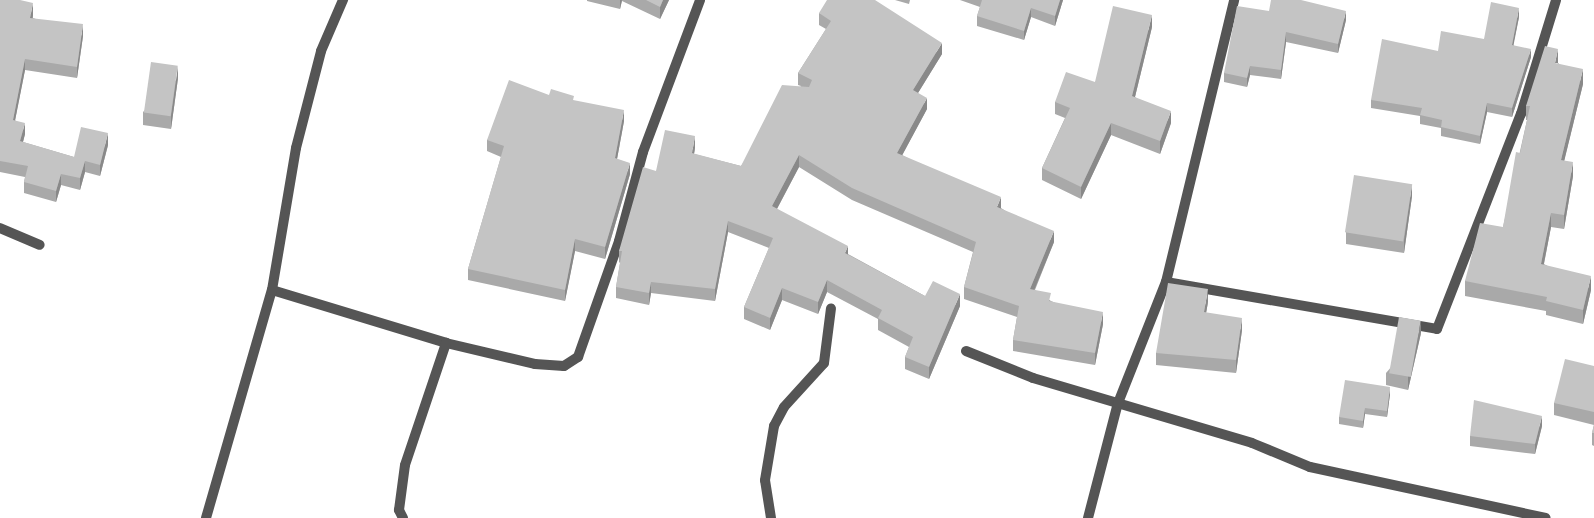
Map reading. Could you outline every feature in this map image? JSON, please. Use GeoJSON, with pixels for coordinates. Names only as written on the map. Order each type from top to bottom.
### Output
{"type":"FeatureCollection","features":[{"type":"Feature","properties":{"kind":"street"},"geometry":{"type":"LineString","coordinates":[[206,518],[272,290],[296,148],[321,51],[343,0]]}},
{"type":"Feature","properties":{"kind":"street"},"geometry":{"type":"LineString","coordinates":[[272,290],[446,343],[535,364],[564,366],[578,357],[619,241],[642,152],[700,0]]}},
{"type":"Feature","properties":{"kind":"street"},"geometry":{"type":"LineString","coordinates":[[1088,518],[1118,403],[1166,282],[1234,0]]}},
{"type":"Feature","properties":{"kind":"street"},"geometry":{"type":"LineString","coordinates":[[1166,282],[1437,329],[1521,114],[1556,0]]}},
{"type":"Feature","properties":{"kind":"street"},"geometry":{"type":"LineString","coordinates":[[0,228],[40,245]]}},
{"type":"Feature","properties":{"kind":"street"},"geometry":{"type":"LineString","coordinates":[[771,518],[765,480],[774,426],[784,407],[824,363],[831,308]]}},
{"type":"Feature","properties":{"kind":"street"},"geometry":{"type":"LineString","coordinates":[[403,518],[399,510],[405,465],[446,343]]}},
{"type":"Feature","properties":{"kind":"street"},"geometry":{"type":"LineString","coordinates":[[966,351],[1033,378],[1252,443],[1310,467],[1546,518]]}},
{"type":"Feature","properties":{"kind":"building"},"geometry":{"type":"Polygon","coordinates":[[[0,0],[20,0],[33,3],[30,18],[83,24],[77,67],[25,59],[13,120],[25,123],[20,141],[74,157],[81,127],[108,133],[100,165],[85,161],[80,178],[61,174],[56,191],[24,182],[28,166],[0,161],[0,0]]]}},
{"type":"Feature","properties":{"kind":"building"},"geometry":{"type":"Polygon","coordinates":[[[646,0],[663,0],[660,7],[646,0]]]}},
{"type":"Feature","properties":{"kind":"building"},"geometry":{"type":"Polygon","coordinates":[[[827,0],[875,0],[942,43],[913,90],[927,98],[897,153],[1001,197],[997,207],[1054,231],[1030,289],[1051,293],[1049,301],[1103,312],[1095,353],[1013,340],[1019,306],[964,287],[976,242],[852,188],[799,155],[772,206],[848,246],[845,253],[925,296],[933,281],[960,294],[929,367],[905,357],[913,337],[878,318],[882,310],[827,280],[818,302],[782,288],[770,318],[744,307],[773,238],[728,221],[715,289],[651,282],[649,293],[616,287],[622,251],[619,251],[643,167],[656,171],[665,130],[695,136],[692,153],[741,166],[782,85],[809,87],[812,80],[798,73],[831,21],[819,13],[827,0]]]}},
{"type":"Feature","properties":{"kind":"building"},"geometry":{"type":"Polygon","coordinates":[[[982,0],[1060,0],[1055,16],[1031,8],[1024,31],[977,16],[982,0]]]}},
{"type":"Feature","properties":{"kind":"building"},"geometry":{"type":"Polygon","coordinates":[[[1271,0],[1301,0],[1346,11],[1338,44],[1286,32],[1281,70],[1250,66],[1247,78],[1224,73],[1237,6],[1269,11],[1271,0]]]}},
{"type":"Feature","properties":{"kind":"building"},"geometry":{"type":"Polygon","coordinates":[[[1491,2],[1519,8],[1512,45],[1531,49],[1512,108],[1487,103],[1480,136],[1441,127],[1442,120],[1420,115],[1422,108],[1371,100],[1382,39],[1438,51],[1441,31],[1484,39],[1491,2]]]}},
{"type":"Feature","properties":{"kind":"building"},"geometry":{"type":"Polygon","coordinates":[[[1113,6],[1152,15],[1132,96],[1171,111],[1160,141],[1111,123],[1081,187],[1042,168],[1070,108],[1055,102],[1066,72],[1095,82],[1113,6]]]}},
{"type":"Feature","properties":{"kind":"building"},"geometry":{"type":"Polygon","coordinates":[[[1545,46],[1558,49],[1555,63],[1583,69],[1561,160],[1573,162],[1564,215],[1551,213],[1541,264],[1591,276],[1583,310],[1546,301],[1547,297],[1465,281],[1480,223],[1503,227],[1516,152],[1520,153],[1530,106],[1526,106],[1545,46]]]}},
{"type":"Feature","properties":{"kind":"building"},"geometry":{"type":"Polygon","coordinates":[[[151,62],[178,66],[171,116],[144,113],[151,62]]]}},
{"type":"Feature","properties":{"kind":"building"},"geometry":{"type":"Polygon","coordinates":[[[509,80],[549,95],[551,89],[574,96],[573,100],[624,110],[615,158],[630,163],[605,247],[575,239],[565,290],[468,269],[504,146],[487,140],[509,80]]]}},
{"type":"Feature","properties":{"kind":"building"},"geometry":{"type":"Polygon","coordinates":[[[1354,175],[1412,184],[1403,242],[1345,232],[1354,175]]]}},
{"type":"Feature","properties":{"kind":"building"},"geometry":{"type":"Polygon","coordinates":[[[1168,283],[1208,289],[1204,312],[1242,318],[1236,360],[1156,353],[1168,283]]]}},
{"type":"Feature","properties":{"kind":"building"},"geometry":{"type":"Polygon","coordinates":[[[1399,317],[1421,321],[1411,377],[1389,373],[1399,317]]]}},
{"type":"Feature","properties":{"kind":"building"},"geometry":{"type":"Polygon","coordinates":[[[1565,359],[1594,366],[1594,412],[1554,403],[1565,359]]]}},
{"type":"Feature","properties":{"kind":"building"},"geometry":{"type":"Polygon","coordinates":[[[1345,380],[1390,387],[1387,411],[1365,408],[1363,421],[1339,417],[1345,380]]]}},
{"type":"Feature","properties":{"kind":"building"},"geometry":{"type":"Polygon","coordinates":[[[1474,400],[1542,416],[1535,444],[1470,436],[1474,400]]]}}]}
